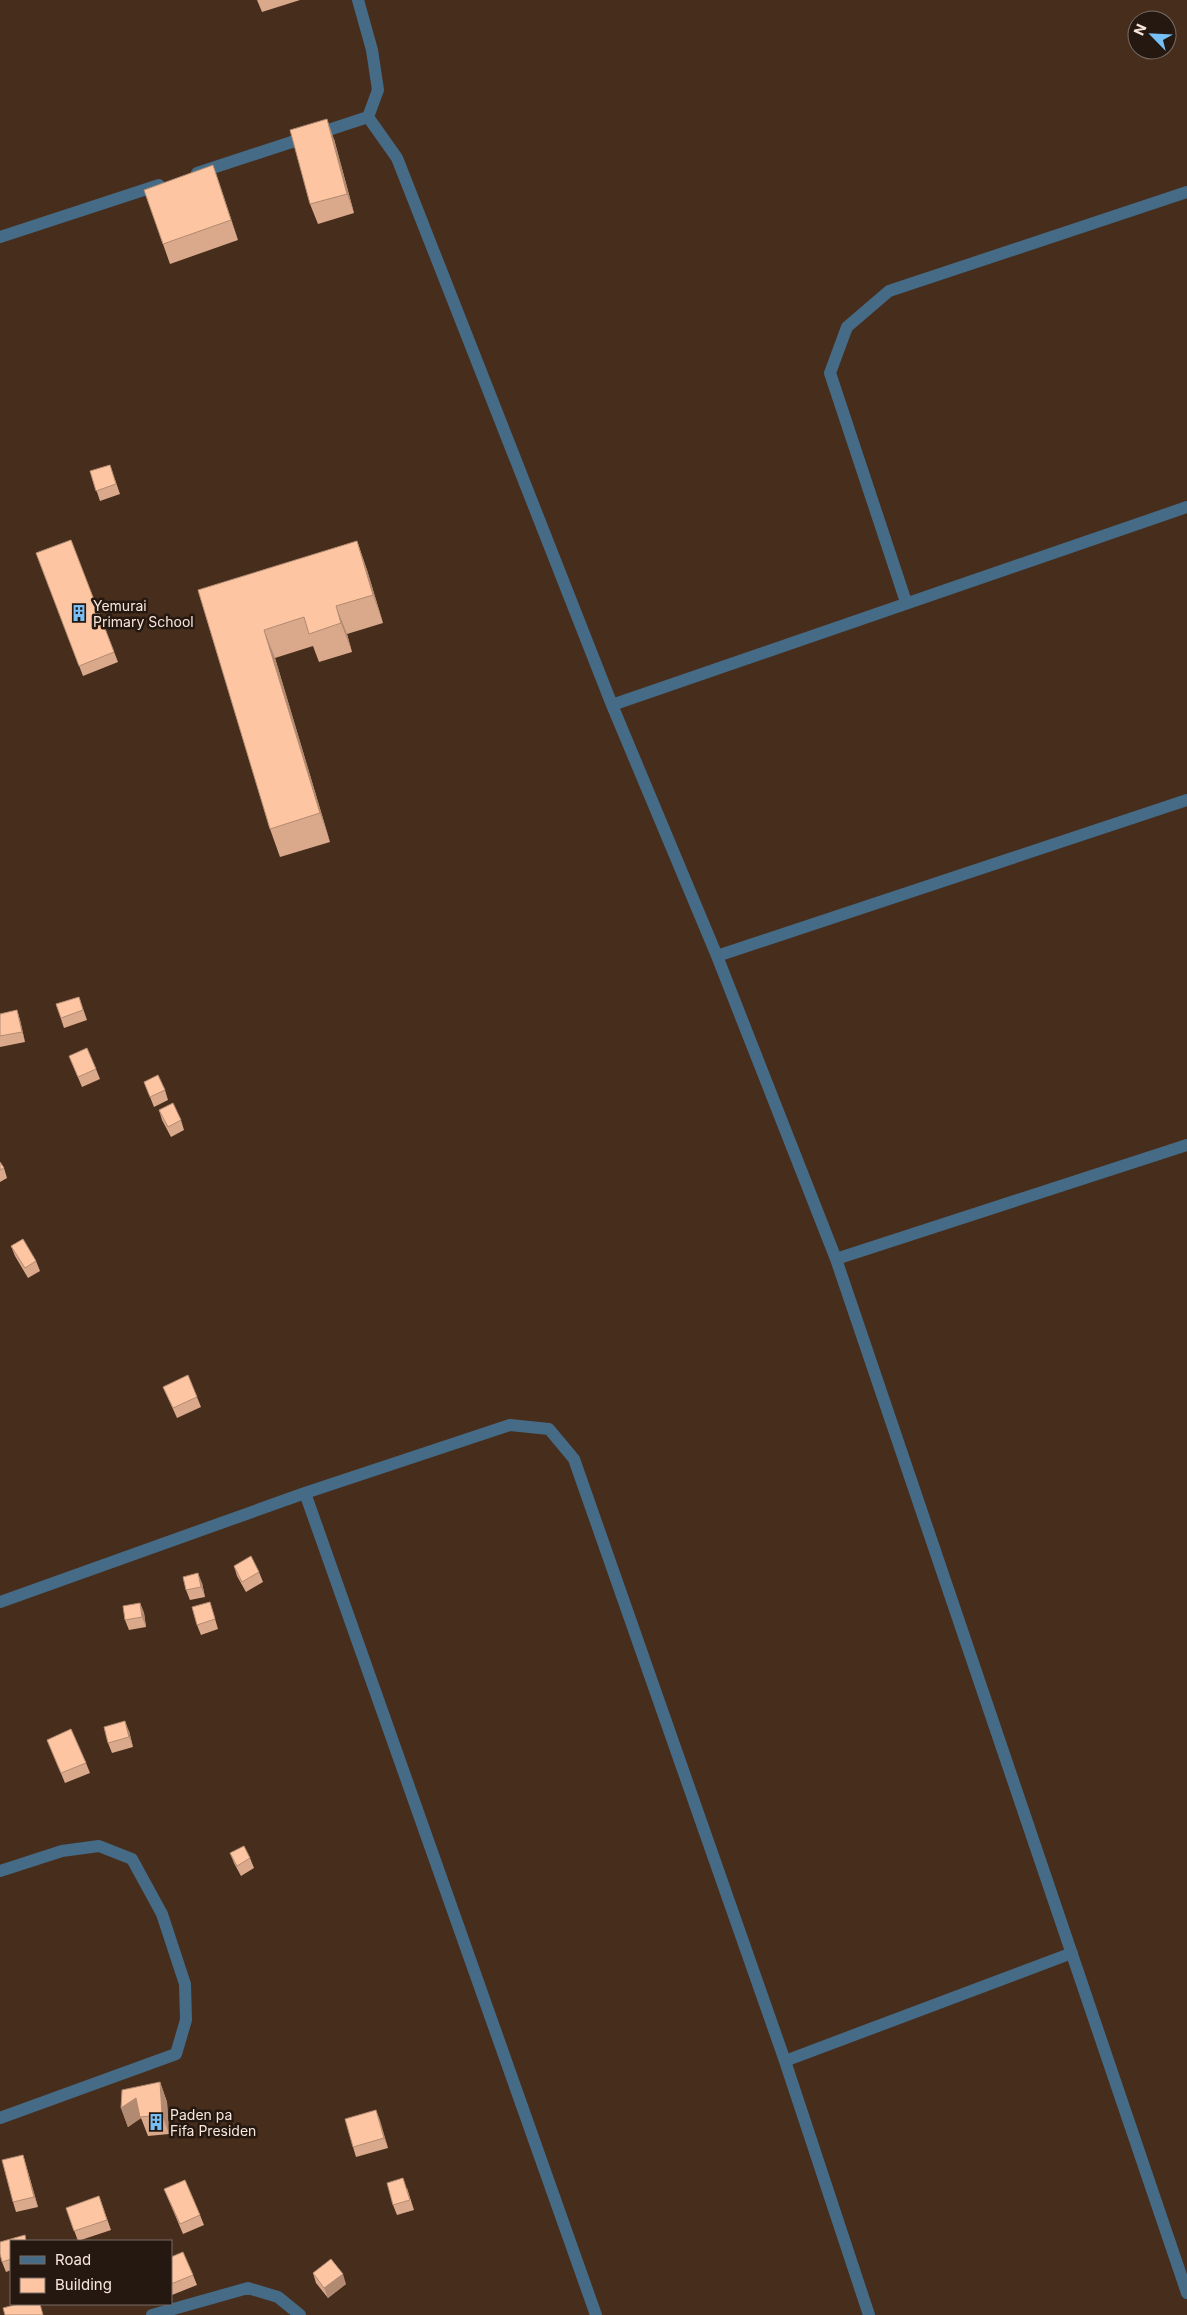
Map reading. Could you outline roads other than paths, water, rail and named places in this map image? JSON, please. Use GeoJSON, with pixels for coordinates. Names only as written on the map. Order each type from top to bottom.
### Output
{"type":"FeatureCollection","features":[{"type":"Feature","properties":{"kind":"street"},"geometry":{"type":"LineString","coordinates":[[358,0],[372,50],[378,90],[368,117]]}},
{"type":"Feature","properties":{"kind":"street"},"geometry":{"type":"LineString","coordinates":[[0,237],[368,117]]}},
{"type":"Feature","properties":{"kind":"street"},"geometry":{"type":"LineString","coordinates":[[368,117],[396,158],[612,705],[717,956],[836,1259],[1187,2293]]}},
{"type":"Feature","properties":{"kind":"street"},"geometry":{"type":"LineString","coordinates":[[906,602],[830,373],[847,327],[889,291],[1187,192]]}},
{"type":"Feature","properties":{"kind":"street"},"geometry":{"type":"LineString","coordinates":[[612,705],[906,602],[1187,507]]}},
{"type":"Feature","properties":{"kind":"street"},"geometry":{"type":"LineString","coordinates":[[717,956],[1187,800]]}},
{"type":"Feature","properties":{"kind":"street"},"geometry":{"type":"LineString","coordinates":[[836,1259],[1187,1145]]}},
{"type":"Feature","properties":{"kind":"street"},"geometry":{"type":"LineString","coordinates":[[0,1602],[305,1493],[510,1425],[549,1429],[574,1459],[785,2061],[869,2315]]}},
{"type":"Feature","properties":{"kind":"street"},"geometry":{"type":"LineString","coordinates":[[305,1493],[596,2315]]}},
{"type":"Feature","properties":{"kind":"street"},"geometry":{"type":"LineString","coordinates":[[0,1871],[62,1851],[99,1846],[132,1859],[162,1914],[185,1984],[186,2020],[176,2054],[0,2118]]}},
{"type":"Feature","properties":{"kind":"street"},"geometry":{"type":"LineString","coordinates":[[785,2061],[1072,1953]]}},
{"type":"Feature","properties":{"kind":"street"},"geometry":{"type":"LineString","coordinates":[[152,2315],[248,2288],[278,2297],[300,2315]]}},
{"type":"Feature","properties":{"kind":"place","name":"Yemurai Primary School"},"geometry":{"type":"Point","coordinates":[79,613]}},
{"type":"Feature","properties":{"kind":"place","name":"Paden pa Fifa Presiden"},"geometry":{"type":"Point","coordinates":[156,2122]}}]}
